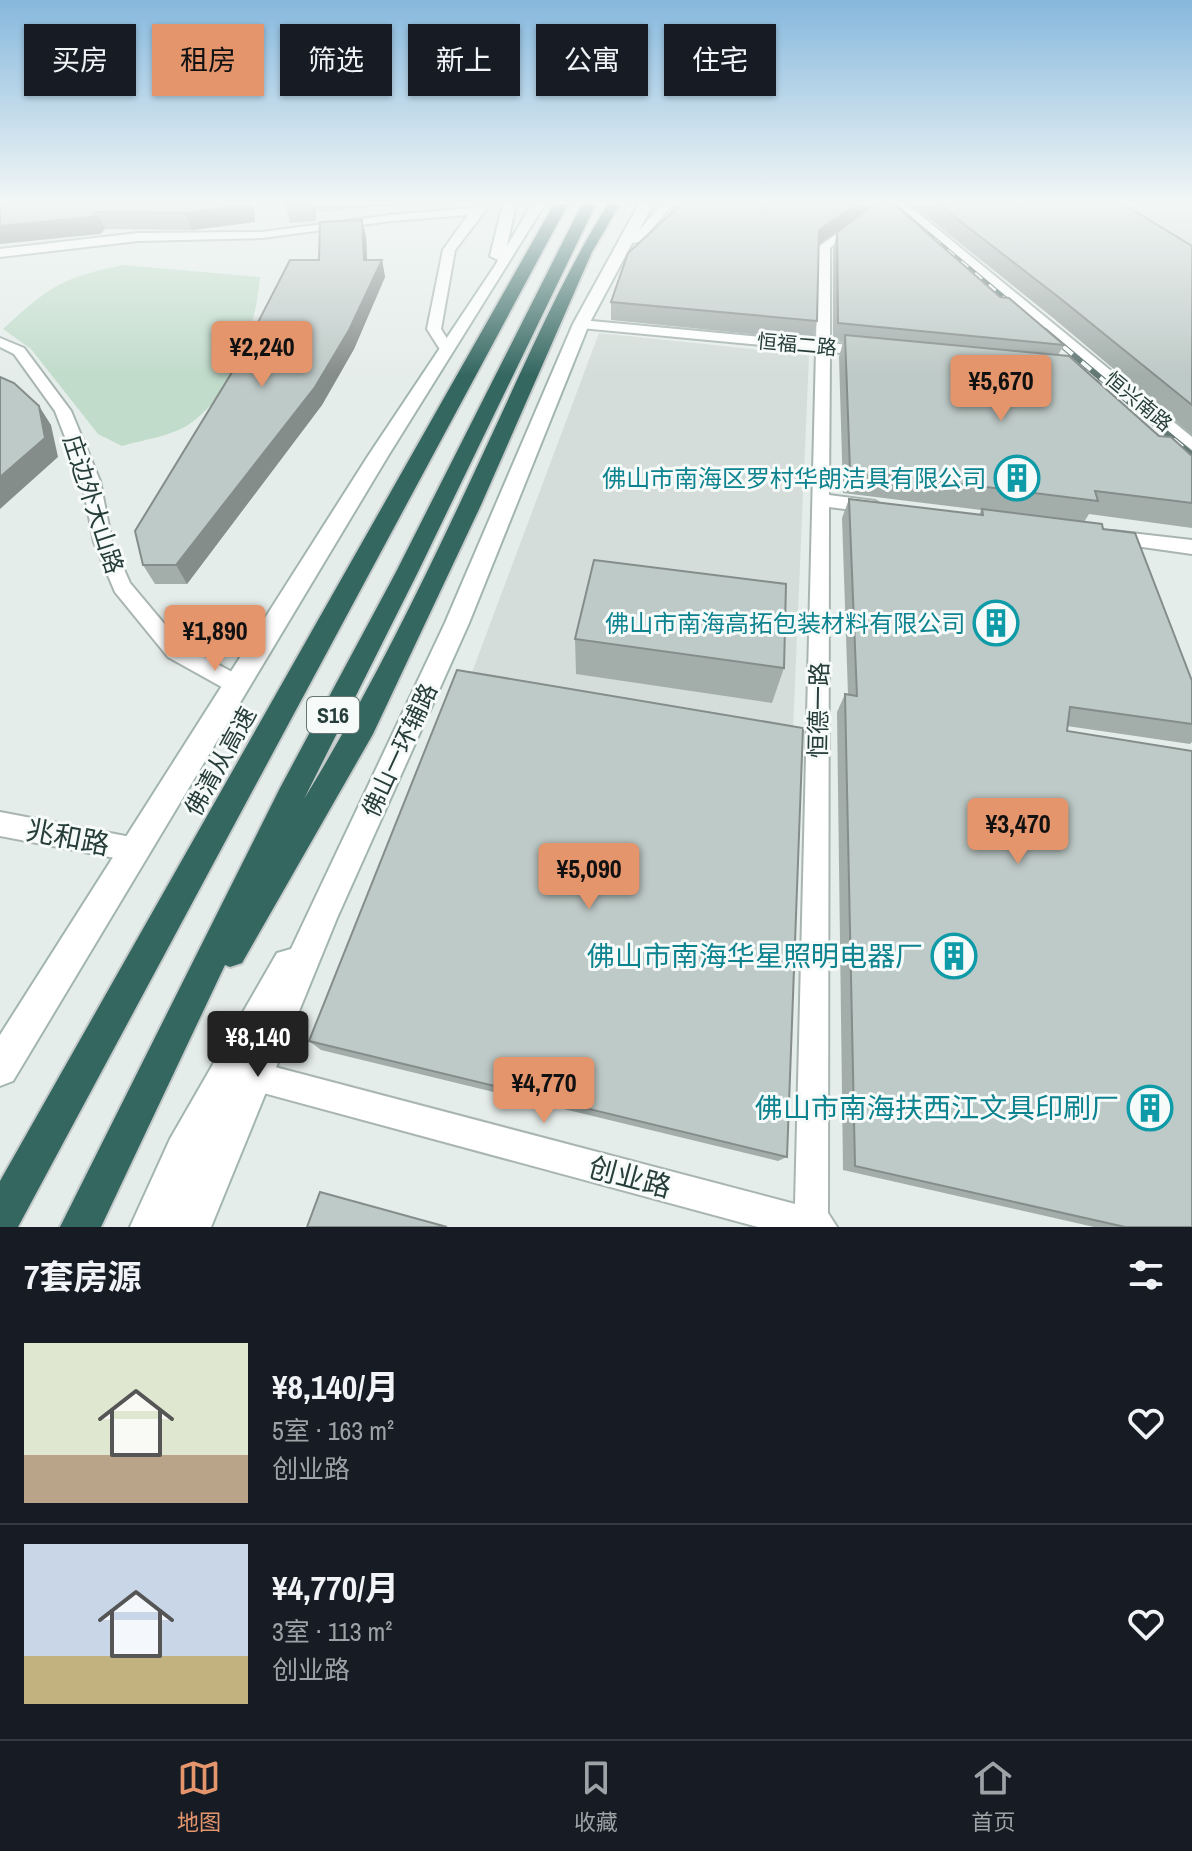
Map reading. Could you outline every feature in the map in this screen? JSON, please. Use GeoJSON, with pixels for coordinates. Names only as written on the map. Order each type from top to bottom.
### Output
{"type":"FeatureCollection","features":[{"type":"Feature","properties":{"kind":"highway","name":"佛清从高速"},"geometry":{"type":"LineString","coordinates":[[0,1220],[529,261]]}},
{"type":"Feature","properties":{"kind":"highway","name":"S16"},"geometry":{"type":"LineString","coordinates":[[80,1227],[560,261]]}},
{"type":"Feature","properties":{"kind":"highway"},"geometry":{"type":"LineString","coordinates":[[142,1098],[363,726],[581,261]]}},
{"type":"Feature","properties":{"kind":"main road"},"geometry":{"type":"LineString","coordinates":[[474,307],[493,261]]}},
{"type":"Feature","properties":{"kind":"main road"},"geometry":{"type":"LineString","coordinates":[[0,1068],[502,261]]}},
{"type":"Feature","properties":{"kind":"main road"},"geometry":{"type":"LineString","coordinates":[[607,273],[611,261]]}},
{"type":"Feature","properties":{"kind":"main road"},"geometry":{"type":"LineString","coordinates":[[607,273],[614,261]]}},
{"type":"Feature","properties":{"kind":"main road","name":"佛山一环辅路"},"geometry":{"type":"LineString","coordinates":[[191,1227],[325,909],[457,623],[581,324],[607,273]]}},
{"type":"Feature","properties":{"kind":"main road"},"geometry":{"type":"LineString","coordinates":[[150,1227],[184,1153],[268,999],[325,909]]}},
{"type":"Feature","properties":{"kind":"main road"},"geometry":{"type":"LineString","coordinates":[[0,1041],[56,976]]}},
{"type":"Feature","properties":{"kind":"street"},"geometry":{"type":"LineString","coordinates":[[446,348],[434,329],[447,261]]}},
{"type":"Feature","properties":{"kind":"street","name":"恒德一路"},"geometry":{"type":"LineString","coordinates":[[815,1226],[824,261]]}},
{"type":"Feature","properties":{"kind":"street","name":"恒兴南路"},"geometry":{"type":"LineString","coordinates":[[970,261],[1192,445]]}},
{"type":"Feature","properties":{"kind":"street","name":"恒福二路"},"geometry":{"type":"LineString","coordinates":[[581,324],[886,353]]}},
{"type":"Feature","properties":{"kind":"street","name":"庄边外大山路"},"geometry":{"type":"LineString","coordinates":[[0,342],[19,351],[63,411],[91,481],[103,542],[122,587],[175,651],[237,685]]}},
{"type":"Feature","properties":{"kind":"street"},"geometry":{"type":"LineString","coordinates":[[1045,370],[1109,376]]}},
{"type":"Feature","properties":{"kind":"street"},"geometry":{"type":"LineString","coordinates":[[821,500],[899,510]]}},
{"type":"Feature","properties":{"kind":"street"},"geometry":{"type":"LineString","coordinates":[[1102,535],[1192,547]]}},
{"type":"Feature","properties":{"kind":"street"},"geometry":{"type":"LineString","coordinates":[[1133,539],[1143,567]]}},
{"type":"Feature","properties":{"kind":"street","name":"兆和路"},"geometry":{"type":"LineString","coordinates":[[0,824],[136,850]]}},
{"type":"Feature","properties":{"kind":"street","name":"创业路"},"geometry":{"type":"LineString","coordinates":[[256,1077],[815,1226]]}},
{"type":"Feature","properties":{"kind":"shaded area"},"geometry":{"type":"Polygon","coordinates":[[[599,333],[809,355],[793,729],[471,675],[599,333]]]}},
{"type":"Feature","properties":{"kind":"green space"},"geometry":{"type":"Polygon","coordinates":[[[124,265],[260,277],[247,338],[230,378],[218,396],[204,412],[181,429],[122,446],[98,434],[31,349],[3,329],[45,293],[71,279],[124,265]]]}},
{"type":"Feature","properties":{"kind":"building"},"geometry":{"type":"Polygon","coordinates":[[[289,261],[381,261],[349,330],[315,387],[176,565],[143,565],[135,531],[234,369],[289,261]]]}},
{"type":"Feature","properties":{"kind":"building"},"geometry":{"type":"Polygon","coordinates":[[[625,261],[818,261],[817,321],[611,302],[625,261]]]}},
{"type":"Feature","properties":{"kind":"building"},"geometry":{"type":"Polygon","coordinates":[[[837,261],[959,261],[1000,297],[1009,298],[1064,345],[838,323],[837,261]]]}},
{"type":"Feature","properties":{"kind":"building"},"geometry":{"type":"Polygon","coordinates":[[[1012,261],[1192,261],[1192,405],[1012,261]]]}},
{"type":"Feature","properties":{"kind":"building"},"geometry":{"type":"Polygon","coordinates":[[[845,335],[1069,356],[1159,436],[1171,437],[1192,456],[1192,503],[1095,491],[1098,501],[850,470],[845,335]]]}},
{"type":"Feature","properties":{"kind":"building"},"geometry":{"type":"Polygon","coordinates":[[[0,377],[14,383],[39,406],[45,438],[0,477],[0,377]]]}},
{"type":"Feature","properties":{"kind":"building"},"geometry":{"type":"Polygon","coordinates":[[[849,499],[983,515],[982,509],[1102,524],[1103,529],[1135,533],[1192,681],[1192,724],[1070,707],[1067,731],[1192,751],[1192,1227],[1125,1227],[855,1166],[845,694],[857,696],[849,499]]]}},
{"type":"Feature","properties":{"kind":"building"},"geometry":{"type":"Polygon","coordinates":[[[594,560],[786,584],[784,668],[575,639],[594,560]]]}},
{"type":"Feature","properties":{"kind":"building"},"geometry":{"type":"Polygon","coordinates":[[[457,670],[803,728],[787,1157],[309,1041],[457,670]]]}},
{"type":"Feature","properties":{"kind":"building"},"geometry":{"type":"Polygon","coordinates":[[[320,1192],[447,1227],[307,1227],[320,1192]]]}},
{"type":"Feature","properties":{"kind":"railway"},"geometry":{"type":"LineString","coordinates":[[960,261],[1020,311]]}},
{"type":"Feature","properties":{"kind":"railway"},"geometry":{"type":"LineString","coordinates":[[1045,331],[1192,455]]}},
{"type":"Feature","properties":{"kind":"place","name":"佛山市南海区罗村华朗洁具有限公司"},"geometry":{"type":"Point","coordinates":[1017,478]}},
{"type":"Feature","properties":{"kind":"place","name":"佛山市南海高拓包装材料有限公司"},"geometry":{"type":"Point","coordinates":[996,623]}},
{"type":"Feature","properties":{"kind":"place","name":"佛山市南海华星照明电器厂"},"geometry":{"type":"Point","coordinates":[954,956]}},
{"type":"Feature","properties":{"kind":"place","name":"佛山市南海扶西江文具印刷厂"},"geometry":{"type":"Point","coordinates":[1150,1108]}}]}
